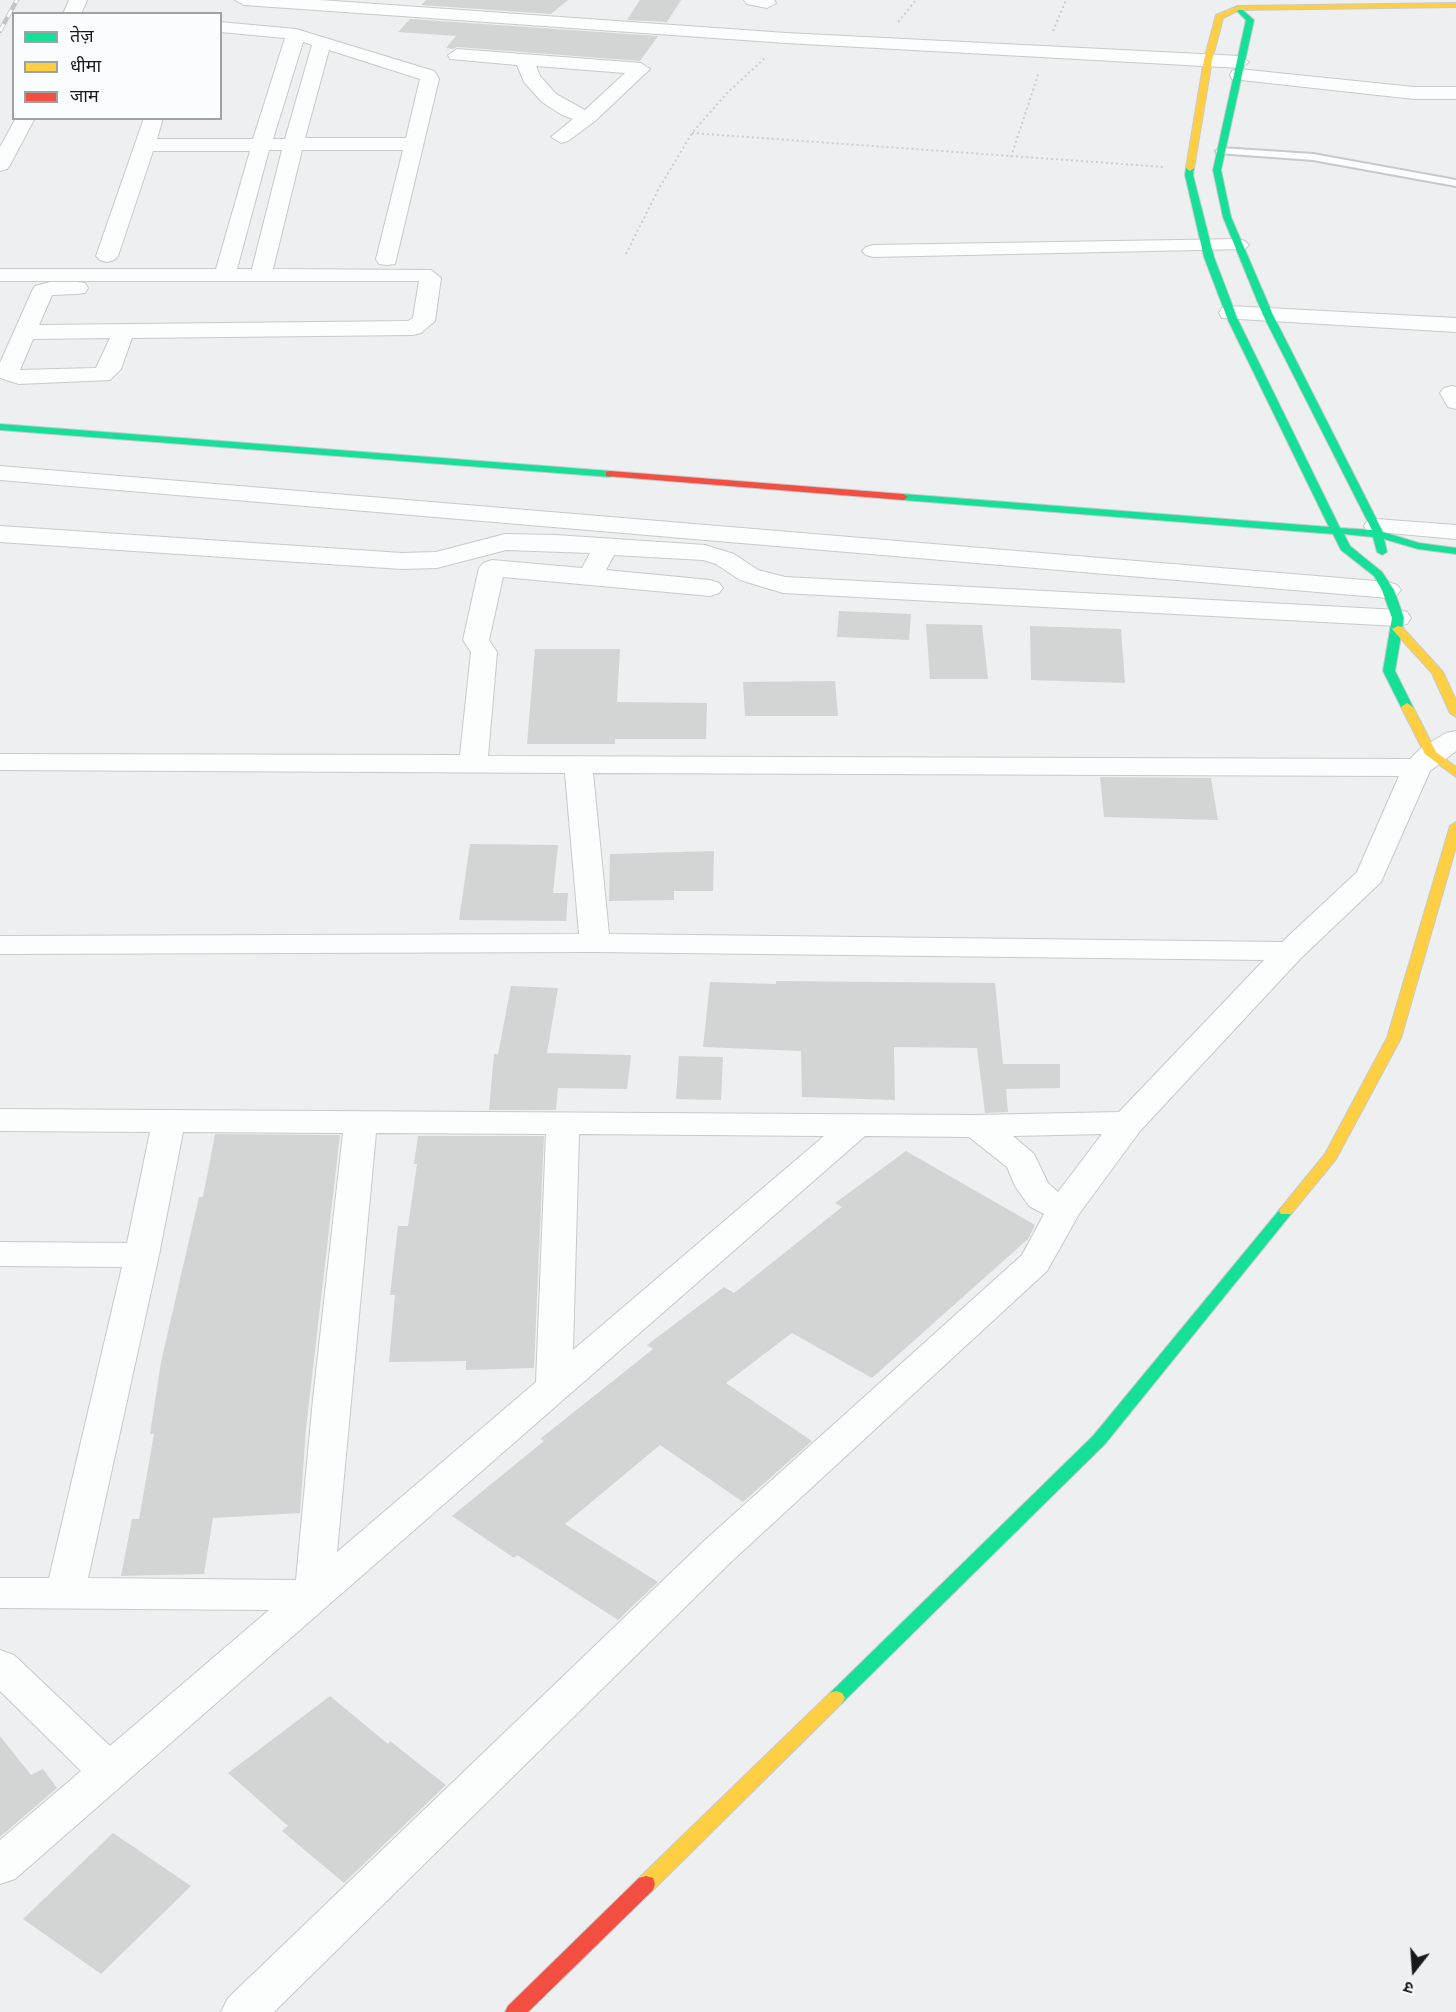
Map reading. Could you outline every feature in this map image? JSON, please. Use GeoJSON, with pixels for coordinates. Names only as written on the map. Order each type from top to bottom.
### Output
{"type":"FeatureCollection","features":[{"type":"Feature","properties":{"kind":"street"},"geometry":{"type":"LineString","coordinates":[[244,0],[642,21]]}},
{"type":"Feature","properties":{"kind":"street"},"geometry":{"type":"LineString","coordinates":[[357,0],[399,7],[687,32],[1046,54],[1208,60],[1240,69],[1414,93],[1456,93]]}},
{"type":"Feature","properties":{"kind":"street"},"geometry":{"type":"LineString","coordinates":[[1383,582],[1339,547],[1336,531],[1230,313],[1206,245],[1191,184],[1190,168],[1208,60],[1219,17],[1238,4],[1456,5]]}},
{"type":"Feature","properties":{"kind":"street"},"geometry":{"type":"LineString","coordinates":[[1238,4],[1250,20],[1217,177],[1231,230],[1268,315],[1378,530],[1382,551],[1383,582],[1398,623],[1437,672],[1456,713]]}},
{"type":"Feature","properties":{"kind":"street"},"geometry":{"type":"LineString","coordinates":[[589,6],[687,32]]}},
{"type":"Feature","properties":{"kind":"street"},"geometry":{"type":"LineString","coordinates":[[222,27],[296,34],[427,75],[430,79],[387,259]]}},
{"type":"Feature","properties":{"kind":"street"},"geometry":{"type":"LineString","coordinates":[[561,137],[588,117],[641,69],[687,32]]}},
{"type":"Feature","properties":{"kind":"street"},"geometry":{"type":"LineString","coordinates":[[227,266],[261,145],[296,34]]}},
{"type":"Feature","properties":{"kind":"street"},"geometry":{"type":"LineString","coordinates":[[262,266],[322,42]]}},
{"type":"Feature","properties":{"kind":"street"},"geometry":{"type":"LineString","coordinates":[[457,55],[641,69]]}},
{"type":"Feature","properties":{"kind":"street"},"geometry":{"type":"LineString","coordinates":[[525,60],[531,78],[549,99],[569,111],[588,117]]}},
{"type":"Feature","properties":{"kind":"street"},"geometry":{"type":"LineString","coordinates":[[0,165],[25,120]]}},
{"type":"Feature","properties":{"kind":"street"},"geometry":{"type":"LineString","coordinates":[[90,269],[153,120]]}},
{"type":"Feature","properties":{"kind":"street"},"geometry":{"type":"LineString","coordinates":[[143,145],[413,144]]}},
{"type":"Feature","properties":{"kind":"street"},"geometry":{"type":"LineString","coordinates":[[873,251],[1238,245]]}},
{"type":"Feature","properties":{"kind":"street"},"geometry":{"type":"LineString","coordinates":[[0,255],[90,269],[429,288]]}},
{"type":"Feature","properties":{"kind":"street"},"geometry":{"type":"LineString","coordinates":[[262,266],[387,259],[444,259]]}},
{"type":"Feature","properties":{"kind":"street"},"geometry":{"type":"LineString","coordinates":[[123,331],[110,369],[102,375],[14,376],[7,373],[43,291],[90,269],[227,266]]}},
{"type":"Feature","properties":{"kind":"street"},"geometry":{"type":"LineString","coordinates":[[0,275],[90,269],[262,266],[423,275],[430,278],[424,321],[413,328],[24,332]]}},
{"type":"Feature","properties":{"kind":"street"},"geometry":{"type":"LineString","coordinates":[[1230,313],[1456,325]]}},
{"type":"Feature","properties":{"kind":"street"},"geometry":{"type":"LineString","coordinates":[[0,427],[1336,531],[1378,530],[1415,538],[1454,538]]}},
{"type":"Feature","properties":{"kind":"street"},"geometry":{"type":"LineString","coordinates":[[0,439],[1027,521]]}},
{"type":"Feature","properties":{"kind":"street"},"geometry":{"type":"LineString","coordinates":[[0,473],[620,540],[705,553],[724,559],[749,575],[783,585],[1398,623]]}},
{"type":"Feature","properties":{"kind":"street"},"geometry":{"type":"LineString","coordinates":[[0,534],[402,561],[437,560],[505,542],[620,540],[1383,582]]}},
{"type":"Feature","properties":{"kind":"street"},"geometry":{"type":"LineString","coordinates":[[1339,547],[1382,551],[1415,538]]}},
{"type":"Feature","properties":{"kind":"street"},"geometry":{"type":"LineString","coordinates":[[590,576],[620,540]]}},
{"type":"Feature","properties":{"kind":"street"},"geometry":{"type":"LineString","coordinates":[[473,763],[484,652],[476,640],[492,568],[710,588]]}},
{"type":"Feature","properties":{"kind":"street"},"geometry":{"type":"LineString","coordinates":[[1398,623],[1389,672],[1424,761]]}},
{"type":"Feature","properties":{"kind":"street"},"geometry":{"type":"LineString","coordinates":[[244,2012],[718,1551],[1035,1263],[1064,1209],[1128,1123],[1290,951],[1370,876],[1424,761],[1456,739]]}},
{"type":"Feature","properties":{"kind":"street"},"geometry":{"type":"LineString","coordinates":[[0,762],[1424,761],[1456,773]]}},
{"type":"Feature","properties":{"kind":"street"},"geometry":{"type":"LineString","coordinates":[[578,763],[595,943]]}},
{"type":"Feature","properties":{"kind":"street"},"geometry":{"type":"LineString","coordinates":[[514,2012],[1099,1440],[1331,1156],[1394,1038],[1450,870],[1456,826]]}},
{"type":"Feature","properties":{"kind":"street"},"geometry":{"type":"LineString","coordinates":[[0,945],[595,943],[1290,951]]}},
{"type":"Feature","properties":{"kind":"street"},"geometry":{"type":"LineString","coordinates":[[0,1120],[856,1126],[1128,1123]]}},
{"type":"Feature","properties":{"kind":"street"},"geometry":{"type":"LineString","coordinates":[[314,1595],[331,1399],[361,1121]]}},
{"type":"Feature","properties":{"kind":"street"},"geometry":{"type":"LineString","coordinates":[[65,1593],[142,1255],[168,1122]]}},
{"type":"Feature","properties":{"kind":"street"},"geometry":{"type":"LineString","coordinates":[[554,1388],[563,1124]]}},
{"type":"Feature","properties":{"kind":"street"},"geometry":{"type":"LineString","coordinates":[[0,1866],[856,1126]]}},
{"type":"Feature","properties":{"kind":"street"},"geometry":{"type":"LineString","coordinates":[[976,1126],[1009,1149],[1022,1162],[1032,1186],[1041,1198],[1064,1209]]}},
{"type":"Feature","properties":{"kind":"street"},"geometry":{"type":"LineString","coordinates":[[0,1254],[142,1255]]}},
{"type":"Feature","properties":{"kind":"street"},"geometry":{"type":"LineString","coordinates":[[0,1593],[314,1595]]}},
{"type":"Feature","properties":{"kind":"street"},"geometry":{"type":"LineString","coordinates":[[0,1666],[109,1772]]}},
{"type":"Feature","properties":{"kind":"lane"},"geometry":{"type":"LineString","coordinates":[[1221,151],[1313,157],[1456,183]]}},
{"type":"Feature","properties":{"kind":"path"},"geometry":{"type":"LineString","coordinates":[[1011,157],[1066,0]]}},
{"type":"Feature","properties":{"kind":"path"},"geometry":{"type":"LineString","coordinates":[[626,254],[658,190],[692,133],[728,92],[786,38]]}},
{"type":"Feature","properties":{"kind":"path"},"geometry":{"type":"LineString","coordinates":[[692,133],[1190,168]]}},
{"type":"Feature","properties":{"kind":"building"},"geometry":{"type":"Polygon","coordinates":[[[426,0],[568,0],[551,14],[421,5],[426,0]]]}},
{"type":"Feature","properties":{"kind":"building"},"geometry":{"type":"Polygon","coordinates":[[[640,0],[681,0],[667,22],[627,20],[640,0]]]}},
{"type":"Feature","properties":{"kind":"building"},"geometry":{"type":"Polygon","coordinates":[[[410,19],[658,36],[640,61],[457,47],[453,49],[446,48],[456,36],[398,32],[410,19]]]}},
{"type":"Feature","properties":{"kind":"building"},"geometry":{"type":"Polygon","coordinates":[[[839,611],[911,614],[909,640],[837,637],[839,611]]]}},
{"type":"Feature","properties":{"kind":"building"},"geometry":{"type":"Polygon","coordinates":[[[926,624],[982,625],[988,679],[930,679],[926,624]]]}},
{"type":"Feature","properties":{"kind":"building"},"geometry":{"type":"Polygon","coordinates":[[[1030,626],[1121,629],[1125,683],[1031,680],[1030,626]]]}},
{"type":"Feature","properties":{"kind":"building"},"geometry":{"type":"Polygon","coordinates":[[[535,649],[620,649],[617,702],[707,703],[706,739],[615,739],[615,744],[527,744],[535,649]]]}},
{"type":"Feature","properties":{"kind":"building"},"geometry":{"type":"Polygon","coordinates":[[[835,681],[838,716],[745,716],[743,682],[835,681]]]}},
{"type":"Feature","properties":{"kind":"building"},"geometry":{"type":"Polygon","coordinates":[[[1100,777],[1211,778],[1218,820],[1104,817],[1100,777]]]}},
{"type":"Feature","properties":{"kind":"building"},"geometry":{"type":"Polygon","coordinates":[[[470,844],[558,845],[553,893],[568,893],[566,921],[459,920],[470,844]]]}},
{"type":"Feature","properties":{"kind":"building"},"geometry":{"type":"Polygon","coordinates":[[[714,851],[713,891],[674,891],[674,900],[609,901],[610,854],[714,851]]]}},
{"type":"Feature","properties":{"kind":"building"},"geometry":{"type":"Polygon","coordinates":[[[776,981],[995,983],[1003,1064],[1060,1064],[1060,1088],[1006,1089],[1008,1112],[985,1113],[977,1048],[894,1047],[895,1100],[802,1097],[801,1051],[703,1047],[710,982],[776,984],[776,981]]]}},
{"type":"Feature","properties":{"kind":"building"},"geometry":{"type":"Polygon","coordinates":[[[511,986],[558,988],[547,1053],[631,1055],[627,1089],[558,1088],[556,1110],[489,1110],[494,1054],[498,1054],[511,986]]]}},
{"type":"Feature","properties":{"kind":"building"},"geometry":{"type":"Polygon","coordinates":[[[679,1056],[723,1057],[721,1100],[676,1099],[679,1056]]]}},
{"type":"Feature","properties":{"kind":"building"},"geometry":{"type":"Polygon","coordinates":[[[215,1134],[340,1135],[306,1428],[300,1513],[213,1518],[204,1574],[121,1576],[132,1519],[139,1519],[154,1434],[150,1434],[161,1362],[199,1197],[203,1197],[215,1134]]]}},
{"type":"Feature","properties":{"kind":"building"},"geometry":{"type":"Polygon","coordinates":[[[418,1136],[544,1136],[534,1368],[466,1370],[466,1361],[389,1362],[395,1295],[390,1295],[398,1226],[408,1226],[417,1164],[414,1164],[418,1136]]]}},
{"type":"Feature","properties":{"kind":"building"},"geometry":{"type":"Polygon","coordinates":[[[906,1151],[1035,1225],[1028,1239],[872,1378],[792,1333],[726,1383],[812,1441],[743,1502],[660,1445],[565,1524],[658,1582],[618,1620],[517,1555],[514,1558],[452,1516],[544,1441],[540,1439],[653,1349],[647,1345],[724,1287],[734,1293],[842,1207],[835,1203],[906,1151]]]}},
{"type":"Feature","properties":{"kind":"building"},"geometry":{"type":"Polygon","coordinates":[[[330,1696],[388,1744],[390,1741],[446,1785],[344,1883],[282,1831],[288,1826],[228,1773],[330,1696]]]}},
{"type":"Feature","properties":{"kind":"building"},"geometry":{"type":"Polygon","coordinates":[[[0,1736],[31,1775],[43,1769],[57,1788],[0,1837],[0,1736]]]}},
{"type":"Feature","properties":{"kind":"building"},"geometry":{"type":"Polygon","coordinates":[[[113,1833],[191,1886],[101,1974],[23,1919],[113,1833]]]}},
{"type":"Feature","properties":{"kind":"railway"},"geometry":{"type":"LineString","coordinates":[[0,31],[17,0]]}},
{"type":"Feature","properties":{"kind":"traffic: fast"},"geometry":{"type":"LineString","coordinates":[[1238,8],[1250,20],[1217,170],[1227,217],[1268,315],[1376,526],[1382,552]]}},
{"type":"Feature","properties":{"kind":"traffic: fast"},"geometry":{"type":"LineString","coordinates":[[1190,168],[1189,175],[1209,257],[1233,320],[1345,548],[1378,574],[1388,590],[1398,618],[1389,671],[1407,707]]}},
{"type":"Feature","properties":{"kind":"traffic: fast"},"geometry":{"type":"LineString","coordinates":[[0,427],[610,474]]}},
{"type":"Feature","properties":{"kind":"traffic: fast"},"geometry":{"type":"LineString","coordinates":[[903,497],[1379,534],[1418,546],[1456,551]]}},
{"type":"Feature","properties":{"kind":"traffic: fast"},"geometry":{"type":"LineString","coordinates":[[836,1698],[1099,1440],[1286,1211]]}},
{"type":"Feature","properties":{"kind":"traffic: slow"},"geometry":{"type":"LineString","coordinates":[[1190,168],[1208,60],[1219,17],[1238,8],[1456,5]]}},
{"type":"Feature","properties":{"kind":"traffic: slow"},"geometry":{"type":"LineString","coordinates":[[1398,629],[1437,672],[1456,713]]}},
{"type":"Feature","properties":{"kind":"traffic: slow"},"geometry":{"type":"LineString","coordinates":[[1407,707],[1431,754],[1456,773]]}},
{"type":"Feature","properties":{"kind":"traffic: slow"},"geometry":{"type":"LineString","coordinates":[[1286,1211],[1331,1156],[1394,1038],[1456,826]]}},
{"type":"Feature","properties":{"kind":"traffic: slow"},"geometry":{"type":"LineString","coordinates":[[646,1884],[836,1698]]}},
{"type":"Feature","properties":{"kind":"traffic: jam"},"geometry":{"type":"LineString","coordinates":[[610,474],[903,497]]}},
{"type":"Feature","properties":{"kind":"traffic: jam"},"geometry":{"type":"LineString","coordinates":[[515,2012],[646,1884]]}}]}
